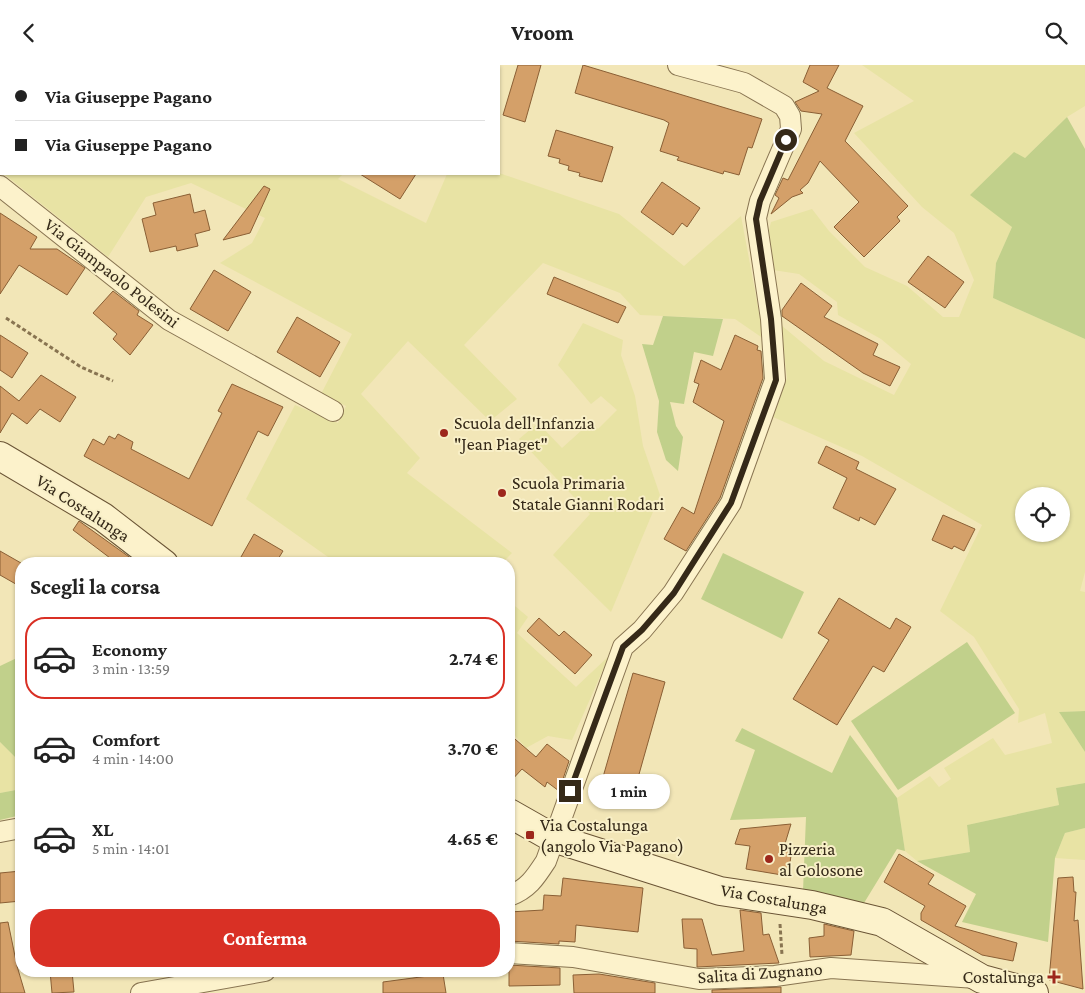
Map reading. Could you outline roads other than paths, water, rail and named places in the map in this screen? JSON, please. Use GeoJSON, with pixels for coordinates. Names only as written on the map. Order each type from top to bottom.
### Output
{"type":"FeatureCollection","features":[{"type":"Feature","properties":{"kind":"street"},"geometry":{"type":"LineString","coordinates":[[515,893],[521,891],[532,882],[546,861],[623,647],[642,630],[674,593],[731,503],[776,380],[771,319],[756,219],[760,201],[791,129],[790,116],[784,106],[744,83],[678,65]]}},
{"type":"Feature","properties":{"kind":"street","name":"Via Giampaolo Polesini"},"geometry":{"type":"LineString","coordinates":[[0,186],[169,320],[333,411]]}},
{"type":"Feature","properties":{"kind":"street","name":"Via Costalunga"},"geometry":{"type":"LineString","coordinates":[[0,456],[103,517],[153,557]]}},
{"type":"Feature","properties":{"kind":"street","name":"Via Costalunga"},"geometry":{"type":"LineString","coordinates":[[515,816],[553,838],[720,891],[778,898],[857,914],[882,922],[982,979],[1034,993]]}},
{"type":"Feature","properties":{"kind":"street"},"geometry":{"type":"LineString","coordinates":[[0,832],[15,829]]}},
{"type":"Feature","properties":{"kind":"street","name":"Salita di Zugnano"},"geometry":{"type":"LineString","coordinates":[[515,953],[573,957],[699,979],[783,974],[831,968],[982,979]]}},
{"type":"Feature","properties":{"kind":"street"},"geometry":{"type":"LineString","coordinates":[[141,993],[241,977]]}},
{"type":"Feature","properties":{"kind":"place","name":"Scuola dell'Infanzia \"Jean Piaget\""},"geometry":{"type":"Point","coordinates":[444,433]}},
{"type":"Feature","properties":{"kind":"place","name":"Scuola Primaria Statale Gianni Rodari"},"geometry":{"type":"Point","coordinates":[502,493]}},
{"type":"Feature","properties":{"kind":"place","name":"Via Costalunga (angolo Via Pagano)"},"geometry":{"type":"Point","coordinates":[530,835]}},
{"type":"Feature","properties":{"kind":"place","name":"Pizzeria al Golosone"},"geometry":{"type":"Point","coordinates":[769,859]}},
{"type":"Feature","properties":{"kind":"place","name":"Costalunga"},"geometry":{"type":"Point","coordinates":[1054,977]}}]}
